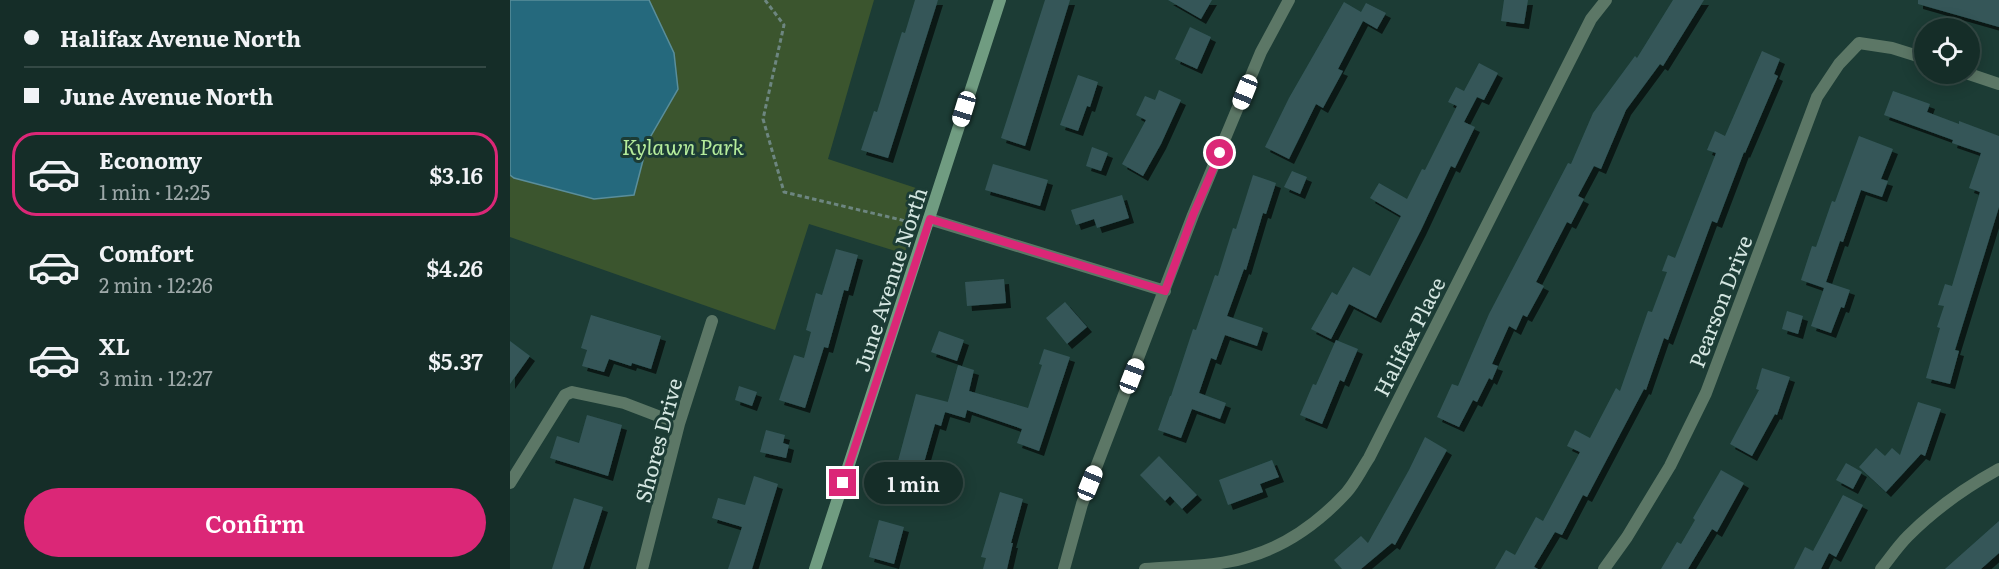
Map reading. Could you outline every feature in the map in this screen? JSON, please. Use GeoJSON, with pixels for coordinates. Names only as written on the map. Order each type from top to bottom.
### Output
{"type":"FeatureCollection","features":[{"type":"Feature","properties":{"kind":"street","name":"June Avenue North"},"geometry":{"type":"LineString","coordinates":[[814,569],[1000,0]]}},
{"type":"Feature","properties":{"kind":"street"},"geometry":{"type":"LineString","coordinates":[[1064,569],[1082,504],[1193,215],[1261,52],[1289,0]]}},
{"type":"Feature","properties":{"kind":"street","name":"Halifax Place"},"geometry":{"type":"LineString","coordinates":[[1145,569],[1212,564],[1250,557],[1286,541],[1319,519],[1347,491],[1369,458],[1591,19],[1606,0]]}},
{"type":"Feature","properties":{"kind":"street","name":"Pearson Drive"},"geometry":{"type":"LineString","coordinates":[[1604,569],[1627,537],[1670,466],[1701,404],[1817,97],[1839,64],[1859,43],[1892,48],[1914,55]]}},
{"type":"Feature","properties":{"kind":"street"},"geometry":{"type":"LineString","coordinates":[[1980,78],[1999,84]]}},
{"type":"Feature","properties":{"kind":"street"},"geometry":{"type":"LineString","coordinates":[[928,222],[1165,291]]}},
{"type":"Feature","properties":{"kind":"street","name":"Shores Drive"},"geometry":{"type":"LineString","coordinates":[[642,569],[679,424],[712,321]]}},
{"type":"Feature","properties":{"kind":"street"},"geometry":{"type":"LineString","coordinates":[[510,483],[565,395],[572,392],[624,403],[679,424]]}},
{"type":"Feature","properties":{"kind":"street"},"geometry":{"type":"LineString","coordinates":[[1881,569],[1906,537],[1938,508],[1999,469]]}},
{"type":"Feature","properties":{"kind":"path"},"geometry":{"type":"LineString","coordinates":[[765,0],[784,25],[763,119],[784,192],[906,223],[928,222]]}},
{"type":"Feature","properties":{"kind":"green space","name":"Kylawn Park"},"geometry":{"type":"Polygon","coordinates":[[[510,0],[874,0],[828,159],[922,190],[905,254],[809,224],[775,330],[510,237],[510,0]]]}},
{"type":"Feature","properties":{"kind":"water"},"geometry":{"type":"Polygon","coordinates":[[[510,0],[649,0],[674,53],[678,89],[648,141],[634,195],[594,199],[510,175],[510,0]]]}},
{"type":"Feature","properties":{"kind":"building"},"geometry":{"type":"Polygon","coordinates":[[[915,0],[938,0],[888,158],[861,150],[874,111],[877,112],[902,32],[905,33],[915,0]]]}},
{"type":"Feature","properties":{"kind":"building"},"geometry":{"type":"Polygon","coordinates":[[[1045,0],[1070,0],[1025,146],[1001,138],[1045,0]]]}},
{"type":"Feature","properties":{"kind":"building"},"geometry":{"type":"Polygon","coordinates":[[[1168,0],[1212,0],[1201,19],[1168,0]]]}},
{"type":"Feature","properties":{"kind":"building"},"geometry":{"type":"Polygon","coordinates":[[[1504,0],[1528,0],[1524,24],[1501,21],[1504,0]]]}},
{"type":"Feature","properties":{"kind":"building"},"geometry":{"type":"Polygon","coordinates":[[[1673,0],[1704,0],[1663,66],[1660,64],[1626,110],[1601,169],[1594,166],[1578,196],[1584,199],[1571,224],[1567,222],[1536,282],[1544,286],[1527,317],[1523,315],[1516,330],[1509,326],[1492,364],[1498,366],[1492,380],[1489,378],[1477,402],[1473,400],[1459,427],[1437,417],[1452,384],[1458,386],[1489,314],[1568,163],[1571,164],[1593,113],[1635,56],[1637,58],[1673,0]]]}},
{"type":"Feature","properties":{"kind":"building"},"geometry":{"type":"Polygon","coordinates":[[[1918,0],[1999,0],[1999,27],[1980,22],[1980,18],[1967,18],[1918,4],[1918,0]]]}},
{"type":"Feature","properties":{"kind":"building"},"geometry":{"type":"Polygon","coordinates":[[[1344,2],[1361,12],[1366,3],[1386,13],[1377,29],[1363,21],[1338,69],[1343,71],[1323,108],[1316,104],[1289,159],[1265,147],[1289,98],[1344,2]]]}},
{"type":"Feature","properties":{"kind":"building"},"geometry":{"type":"Polygon","coordinates":[[[1190,27],[1211,37],[1197,69],[1175,59],[1190,27]]]}},
{"type":"Feature","properties":{"kind":"building"},"geometry":{"type":"Polygon","coordinates":[[[1762,51],[1780,59],[1774,74],[1778,76],[1744,152],[1717,223],[1712,221],[1668,340],[1664,338],[1646,390],[1644,389],[1587,497],[1583,495],[1562,535],[1555,532],[1534,567],[1538,569],[1495,569],[1506,550],[1515,555],[1536,517],[1543,521],[1580,452],[1567,446],[1575,430],[1590,438],[1616,388],[1620,391],[1648,311],[1652,312],[1667,272],[1662,271],[1668,255],[1675,258],[1716,153],[1707,150],[1715,131],[1725,136],[1762,51]]]}},
{"type":"Feature","properties":{"kind":"building"},"geometry":{"type":"Polygon","coordinates":[[[1479,63],[1498,73],[1484,100],[1477,97],[1464,122],[1475,127],[1455,168],[1451,166],[1376,318],[1349,304],[1331,339],[1311,329],[1332,292],[1337,295],[1353,267],[1370,276],[1401,216],[1370,198],[1379,183],[1407,199],[1422,169],[1425,170],[1457,106],[1448,102],[1456,87],[1464,91],[1479,63]]]}},
{"type":"Feature","properties":{"kind":"building"},"geometry":{"type":"Polygon","coordinates":[[[1078,75],[1098,82],[1090,107],[1087,106],[1078,131],[1060,125],[1078,75]]]}},
{"type":"Feature","properties":{"kind":"building"},"geometry":{"type":"Polygon","coordinates":[[[1159,90],[1181,100],[1143,176],[1122,164],[1146,120],[1136,115],[1145,96],[1155,100],[1159,90]]]}},
{"type":"Feature","properties":{"kind":"building"},"geometry":{"type":"Polygon","coordinates":[[[1893,91],[1930,104],[1927,112],[1999,136],[1999,207],[1955,350],[1959,351],[1950,384],[1926,378],[1944,306],[1938,305],[1945,284],[1952,286],[1980,192],[1969,188],[1981,153],[1952,143],[1953,140],[1884,115],[1893,91]]]}},
{"type":"Feature","properties":{"kind":"building"},"geometry":{"type":"Polygon","coordinates":[[[1859,136],[1893,149],[1881,179],[1888,181],[1882,197],[1861,190],[1826,282],[1850,290],[1831,333],[1811,326],[1824,288],[1801,280],[1812,246],[1816,247],[1859,136]]]}},
{"type":"Feature","properties":{"kind":"building"},"geometry":{"type":"Polygon","coordinates":[[[1092,147],[1108,153],[1101,171],[1086,166],[1092,147]]]}},
{"type":"Feature","properties":{"kind":"building"},"geometry":{"type":"Polygon","coordinates":[[[993,164],[1048,180],[1040,206],[985,190],[993,164]]]}},
{"type":"Feature","properties":{"kind":"building"},"geometry":{"type":"Polygon","coordinates":[[[1292,171],[1307,177],[1300,194],[1284,187],[1292,171]]]}},
{"type":"Feature","properties":{"kind":"building"},"geometry":{"type":"Polygon","coordinates":[[[1253,175],[1276,183],[1266,214],[1263,213],[1246,270],[1244,269],[1227,316],[1263,328],[1257,346],[1225,335],[1216,360],[1211,358],[1199,393],[1226,403],[1220,419],[1192,409],[1181,438],[1158,430],[1193,329],[1196,330],[1215,275],[1218,276],[1233,228],[1236,229],[1253,175]]]}},
{"type":"Feature","properties":{"kind":"building"},"geometry":{"type":"Polygon","coordinates":[[[1122,195],[1129,218],[1097,228],[1094,219],[1076,225],[1071,210],[1122,195]]]}},
{"type":"Feature","properties":{"kind":"building"},"geometry":{"type":"Polygon","coordinates":[[[836,249],[858,255],[848,291],[844,290],[828,348],[824,347],[805,408],[779,400],[794,355],[804,358],[811,332],[806,330],[816,293],[822,295],[836,249]]]}},
{"type":"Feature","properties":{"kind":"building"},"geometry":{"type":"Polygon","coordinates":[[[1004,279],[1006,303],[967,306],[965,282],[1004,279]]]}},
{"type":"Feature","properties":{"kind":"building"},"geometry":{"type":"Polygon","coordinates":[[[1065,302],[1087,327],[1067,344],[1046,318],[1065,302]]]}},
{"type":"Feature","properties":{"kind":"building"},"geometry":{"type":"Polygon","coordinates":[[[1787,311],[1803,316],[1798,334],[1782,329],[1787,311]]]}},
{"type":"Feature","properties":{"kind":"building"},"geometry":{"type":"Polygon","coordinates":[[[591,315],[661,336],[651,369],[609,359],[604,372],[582,366],[587,350],[581,348],[591,315]]]}},
{"type":"Feature","properties":{"kind":"building"},"geometry":{"type":"Polygon","coordinates":[[[939,331],[964,340],[957,361],[931,352],[939,331]]]}},
{"type":"Feature","properties":{"kind":"building"},"geometry":{"type":"Polygon","coordinates":[[[1336,340],[1358,349],[1344,382],[1340,380],[1322,424],[1300,415],[1336,340]]]}},
{"type":"Feature","properties":{"kind":"building"},"geometry":{"type":"Polygon","coordinates":[[[510,341],[530,356],[510,384],[510,341]]]}},
{"type":"Feature","properties":{"kind":"building"},"geometry":{"type":"Polygon","coordinates":[[[1044,349],[1070,357],[1039,451],[1017,443],[1022,429],[967,410],[965,418],[945,412],[958,365],[974,370],[969,391],[1028,408],[1042,365],[1039,364],[1044,349]]]}},
{"type":"Feature","properties":{"kind":"building"},"geometry":{"type":"Polygon","coordinates":[[[1762,368],[1790,377],[1777,415],[1775,414],[1752,456],[1730,444],[1759,390],[1756,389],[1762,368]]]}},
{"type":"Feature","properties":{"kind":"building"},"geometry":{"type":"Polygon","coordinates":[[[739,386],[757,392],[752,406],[735,400],[739,386]]]}},
{"type":"Feature","properties":{"kind":"building"},"geometry":{"type":"Polygon","coordinates":[[[916,394],[948,402],[941,426],[935,424],[914,498],[890,491],[916,394]]]}},
{"type":"Feature","properties":{"kind":"building"},"geometry":{"type":"Polygon","coordinates":[[[1918,402],[1941,409],[1925,456],[1921,454],[1886,492],[1859,467],[1876,448],[1885,456],[1892,448],[1900,455],[1918,402]]]}},
{"type":"Feature","properties":{"kind":"building"},"geometry":{"type":"Polygon","coordinates":[[[587,415],[622,425],[608,476],[550,458],[557,436],[579,443],[587,415]]]}},
{"type":"Feature","properties":{"kind":"building"},"geometry":{"type":"Polygon","coordinates":[[[766,430],[785,435],[783,443],[789,445],[786,458],[760,452],[766,430]]]}},
{"type":"Feature","properties":{"kind":"building"},"geometry":{"type":"Polygon","coordinates":[[[1425,437],[1447,450],[1395,545],[1392,543],[1361,569],[1342,569],[1334,560],[1361,536],[1368,543],[1425,437]]]}},
{"type":"Feature","properties":{"kind":"building"},"geometry":{"type":"Polygon","coordinates":[[[1159,456],[1197,495],[1182,509],[1170,496],[1165,501],[1140,475],[1159,456]]]}},
{"type":"Feature","properties":{"kind":"building"},"geometry":{"type":"Polygon","coordinates":[[[1272,460],[1279,477],[1260,484],[1263,492],[1228,505],[1219,480],[1272,460]]]}},
{"type":"Feature","properties":{"kind":"building"},"geometry":{"type":"Polygon","coordinates":[[[1846,463],[1862,472],[1853,489],[1836,480],[1846,463]]]}},
{"type":"Feature","properties":{"kind":"building"},"geometry":{"type":"Polygon","coordinates":[[[1721,470],[1744,483],[1717,532],[1712,529],[1688,569],[1661,569],[1677,542],[1681,544],[1695,520],[1693,518],[1721,470]]]}},
{"type":"Feature","properties":{"kind":"building"},"geometry":{"type":"Polygon","coordinates":[[[754,476],[778,484],[752,569],[728,569],[742,527],[712,518],[718,498],[745,505],[754,476]]]}},
{"type":"Feature","properties":{"kind":"building"},"geometry":{"type":"Polygon","coordinates":[[[1000,492],[1023,499],[1011,543],[1013,543],[1007,569],[983,569],[986,558],[981,557],[1000,492]]]}},
{"type":"Feature","properties":{"kind":"building"},"geometry":{"type":"Polygon","coordinates":[[[1843,495],[1863,505],[1836,557],[1829,553],[1821,569],[1794,569],[1805,547],[1813,551],[1843,495]]]}},
{"type":"Feature","properties":{"kind":"building"},"geometry":{"type":"Polygon","coordinates":[[[574,498],[603,507],[583,569],[552,569],[574,498]]]}},
{"type":"Feature","properties":{"kind":"building"},"geometry":{"type":"Polygon","coordinates":[[[879,520],[904,527],[894,564],[869,557],[879,520]]]}},
{"type":"Feature","properties":{"kind":"building"},"geometry":{"type":"Polygon","coordinates":[[[1999,521],[1999,553],[1981,569],[1945,569],[1999,521]]]}},
{"type":"Feature","properties":{"kind":"route"},"geometry":{"type":"LineString","coordinates":[[843,483],[930,219],[1165,291],[1193,215],[1220,153]]}}]}
